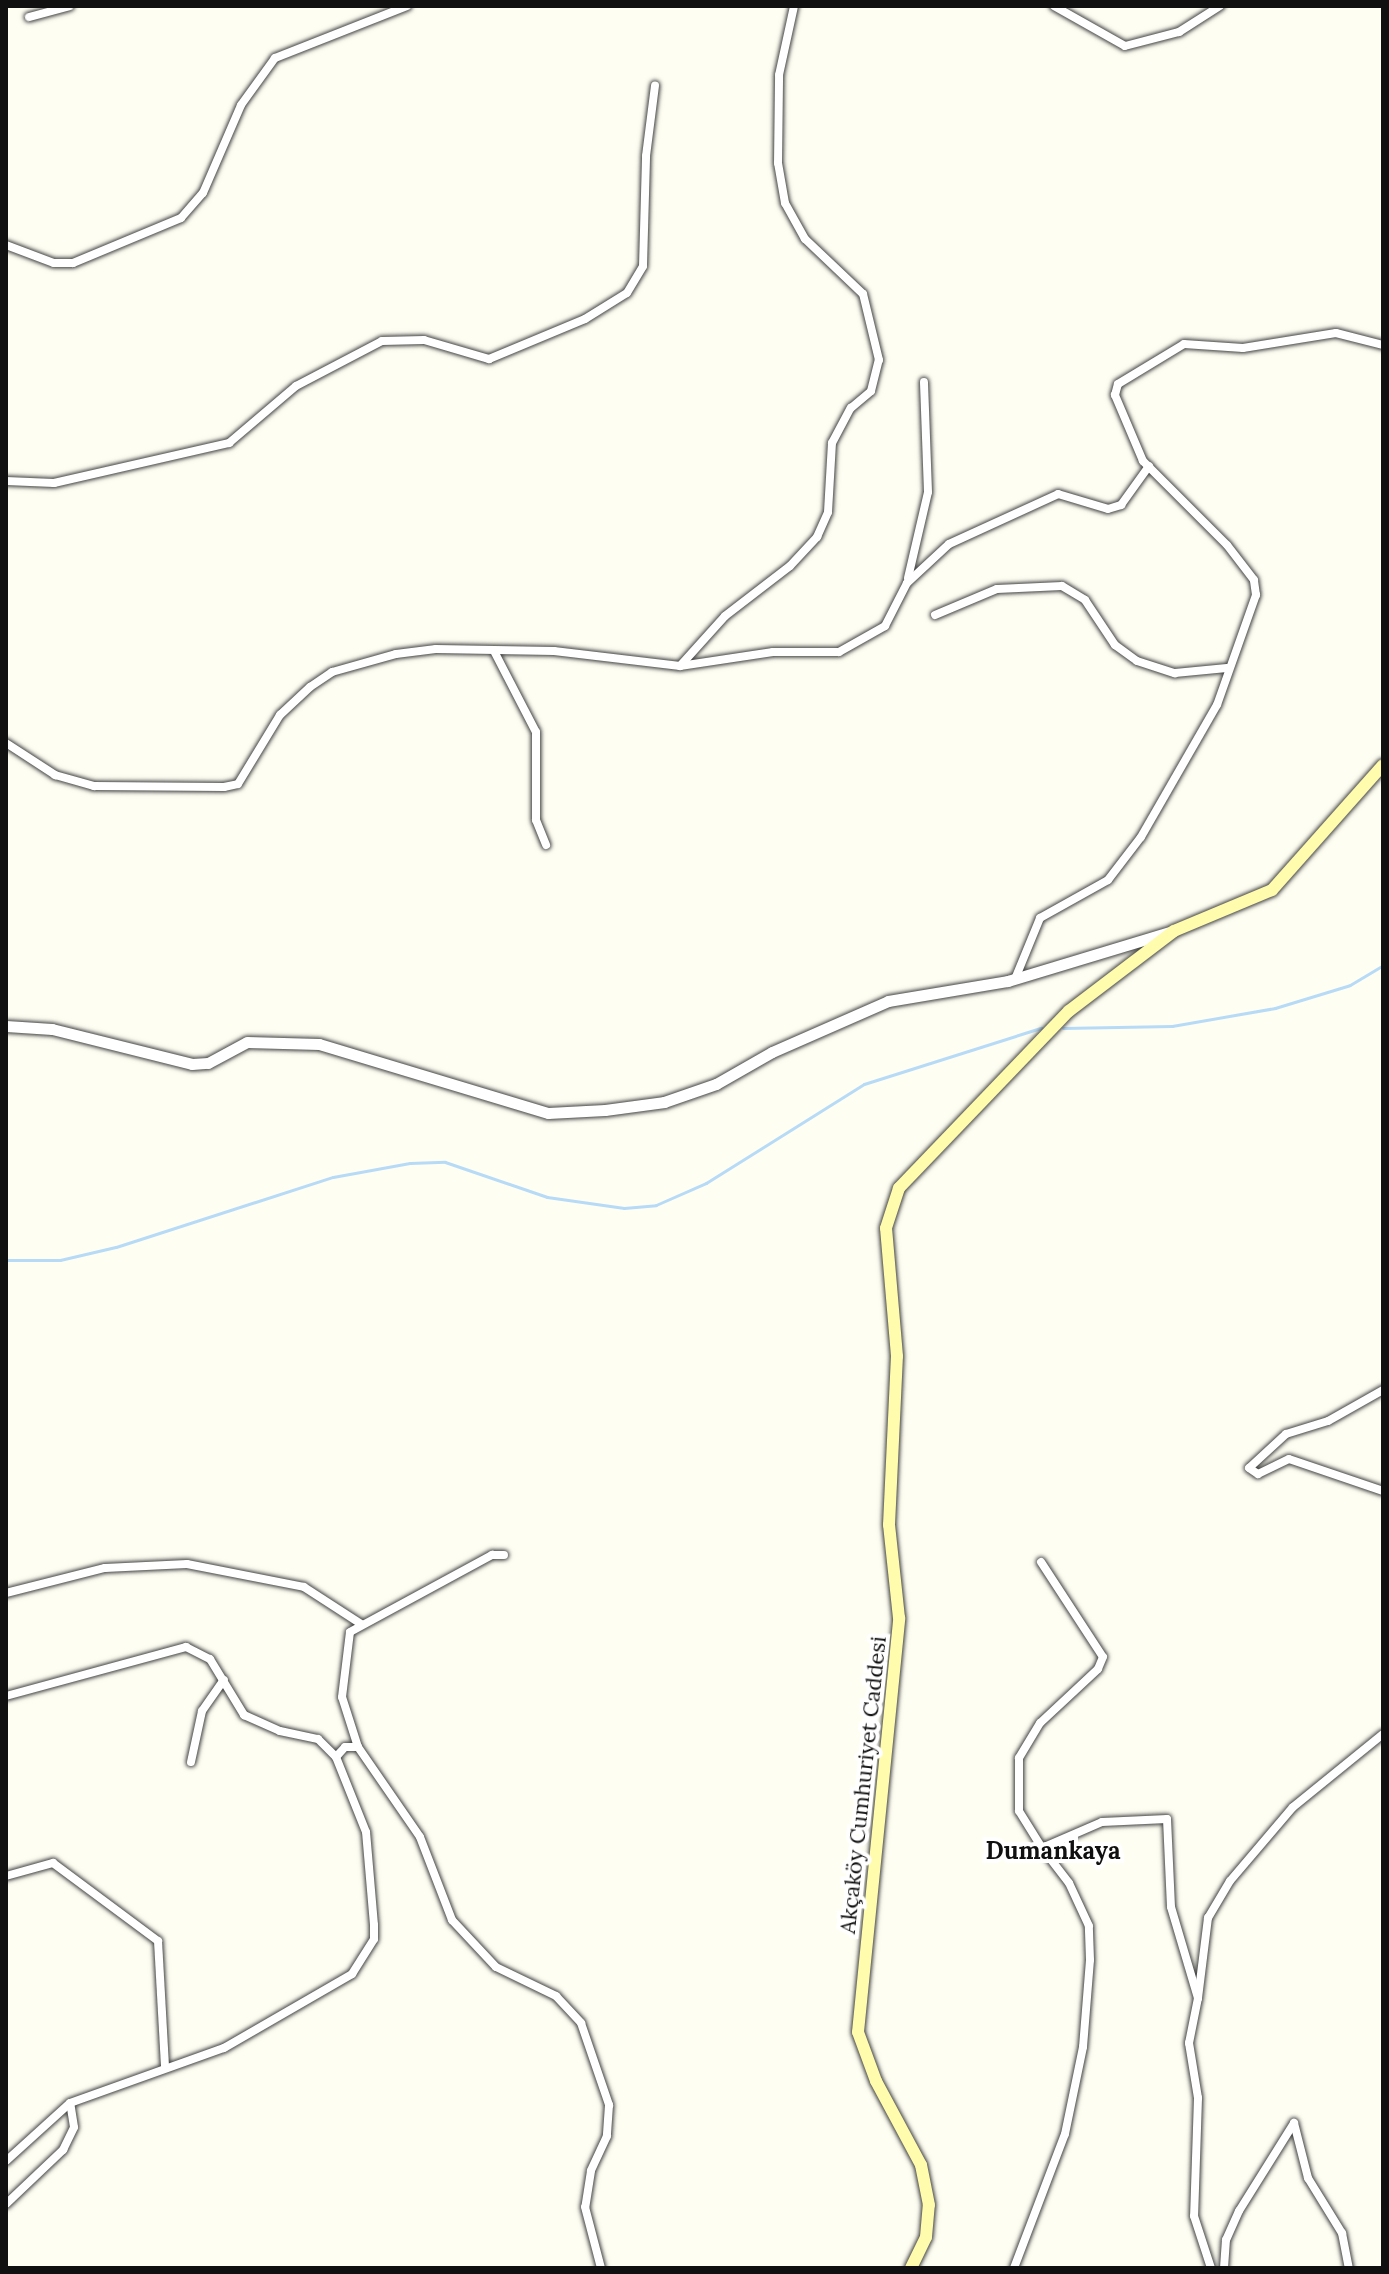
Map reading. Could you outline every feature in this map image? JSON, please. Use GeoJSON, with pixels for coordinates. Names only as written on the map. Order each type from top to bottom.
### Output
{"type":"FeatureCollection","features":[{"type":"Feature","properties":{"kind":"main road","name":"Akçaköy Cumhuriyet Caddesi"},"geometry":{"type":"LineString","coordinates":[[911,2268],[928,2216],[921,2165],[876,2081],[858,2032],[899,1618],[889,1525],[897,1356],[886,1228],[899,1188],[1069,1011],[1174,931],[1272,890],[1383,765]]}},
{"type":"Feature","properties":{"kind":"street"},"geometry":{"type":"LineString","coordinates":[[29,17],[70,6]]}},
{"type":"Feature","properties":{"kind":"street"},"geometry":{"type":"LineString","coordinates":[[6,245],[54,263],[73,263],[181,218],[203,193],[241,105],[275,58],[407,6]]}},
{"type":"Feature","properties":{"kind":"street"},"geometry":{"type":"LineString","coordinates":[[680,666],[725,616],[790,566],[817,537],[828,512],[832,443],[851,408],[871,391],[879,360],[863,294],[805,239],[785,203],[778,163],[779,75],[794,6]]}},
{"type":"Feature","properties":{"kind":"street"},"geometry":{"type":"LineString","coordinates":[[1054,6],[1125,46],[1179,32],[1220,6]]}},
{"type":"Feature","properties":{"kind":"street"},"geometry":{"type":"LineString","coordinates":[[6,481],[54,483],[229,443],[296,386],[382,341],[424,340],[489,359],[574,327],[627,293],[641,273],[655,86]]}},
{"type":"Feature","properties":{"kind":"street"},"geometry":{"type":"LineString","coordinates":[[1015,979],[1040,918],[1108,880],[1126,862],[1217,705],[1227,668],[1256,595],[1254,580],[1149,466],[1125,422],[1115,395],[1118,384],[1184,344],[1243,348],[1336,333],[1383,345]]}},
{"type":"Feature","properties":{"kind":"street"},"geometry":{"type":"LineString","coordinates":[[6,743],[55,775],[94,786],[238,784],[280,715],[332,672],[423,650],[494,651],[680,666],[852,648],[885,626],[907,583],[928,492],[924,382]]}},
{"type":"Feature","properties":{"kind":"street"},"geometry":{"type":"LineString","coordinates":[[907,583],[949,544],[1033,502],[1058,494],[1108,509],[1121,505],[1149,466]]}},
{"type":"Feature","properties":{"kind":"street"},"geometry":{"type":"LineString","coordinates":[[935,615],[997,589],[1062,586],[1085,600],[1115,645],[1137,661],[1175,673],[1227,668]]}},
{"type":"Feature","properties":{"kind":"street"},"geometry":{"type":"LineString","coordinates":[[494,651],[536,732],[536,820],[546,845]]}},
{"type":"Feature","properties":{"kind":"street"},"geometry":{"type":"LineString","coordinates":[[6,1026],[52,1029],[192,1064],[208,1063],[247,1042],[319,1044],[562,1112],[664,1102],[716,1084],[772,1052],[888,1001],[1015,979],[1174,931]]}},
{"type":"Feature","properties":{"kind":"street"},"geometry":{"type":"LineString","coordinates":[[1383,1390],[1328,1421],[1286,1434],[1249,1468],[1258,1474],[1289,1459],[1383,1491]]}},
{"type":"Feature","properties":{"kind":"street"},"geometry":{"type":"LineString","coordinates":[[504,1555],[492,1555],[361,1624],[346,1644],[342,1697],[358,1747],[420,1837],[452,1920],[496,1967],[556,1996],[581,2023],[609,2105],[607,2136],[591,2171],[585,2207],[601,2268]]}},
{"type":"Feature","properties":{"kind":"street"},"geometry":{"type":"LineString","coordinates":[[1014,2268],[1065,2134],[1083,2047],[1090,1960],[1089,1926],[1069,1883],[1019,1811],[1019,1758],[1040,1723],[1103,1657],[1041,1562]]}},
{"type":"Feature","properties":{"kind":"street"},"geometry":{"type":"LineString","coordinates":[[6,1593],[105,1568],[187,1564],[304,1587],[361,1624]]}},
{"type":"Feature","properties":{"kind":"street"},"geometry":{"type":"LineString","coordinates":[[6,1696],[173,1648],[199,1651],[255,1722],[318,1739],[336,1757],[366,1832],[374,1939],[352,1974],[330,1991],[224,2048],[70,2103],[6,2161]]}},
{"type":"Feature","properties":{"kind":"street"},"geometry":{"type":"LineString","coordinates":[[191,1762],[202,1711],[224,1680]]}},
{"type":"Feature","properties":{"kind":"street"},"geometry":{"type":"LineString","coordinates":[[1211,2268],[1194,2216],[1198,2098],[1189,2043],[1208,1918],[1230,1881],[1293,1807],[1383,1734]]}},
{"type":"Feature","properties":{"kind":"street"},"geometry":{"type":"LineString","coordinates":[[336,1757],[345,1747],[358,1747]]}},
{"type":"Feature","properties":{"kind":"street"},"geometry":{"type":"LineString","coordinates":[[1042,1848],[1102,1822],[1167,1819],[1171,1907],[1198,1998]]}},
{"type":"Feature","properties":{"kind":"street"},"geometry":{"type":"LineString","coordinates":[[6,1876],[53,1863],[158,1941],[165,2067]]}},
{"type":"Feature","properties":{"kind":"street"},"geometry":{"type":"LineString","coordinates":[[6,2204],[63,2150],[74,2127],[70,2103]]}},
{"type":"Feature","properties":{"kind":"street"},"geometry":{"type":"LineString","coordinates":[[1224,2268],[1226,2240],[1239,2211],[1294,2123],[1308,2178],[1342,2233],[1349,2268]]}},
{"type":"Feature","properties":{"kind":"waterway"},"geometry":{"type":"LineString","coordinates":[[1063,1028],[1172,1026],[1275,1008],[1350,985],[1383,965]]}},
{"type":"Feature","properties":{"kind":"waterway"},"geometry":{"type":"LineString","coordinates":[[6,1260],[60,1260],[116,1247],[333,1177],[410,1163],[445,1162],[547,1197],[624,1208],[656,1205],[706,1183],[864,1084],[1041,1028]]}},
{"type":"Feature","properties":{"kind":"district","name":"Dumankaya"},"geometry":{"type":"Point","coordinates":[1053,1851]}}]}
